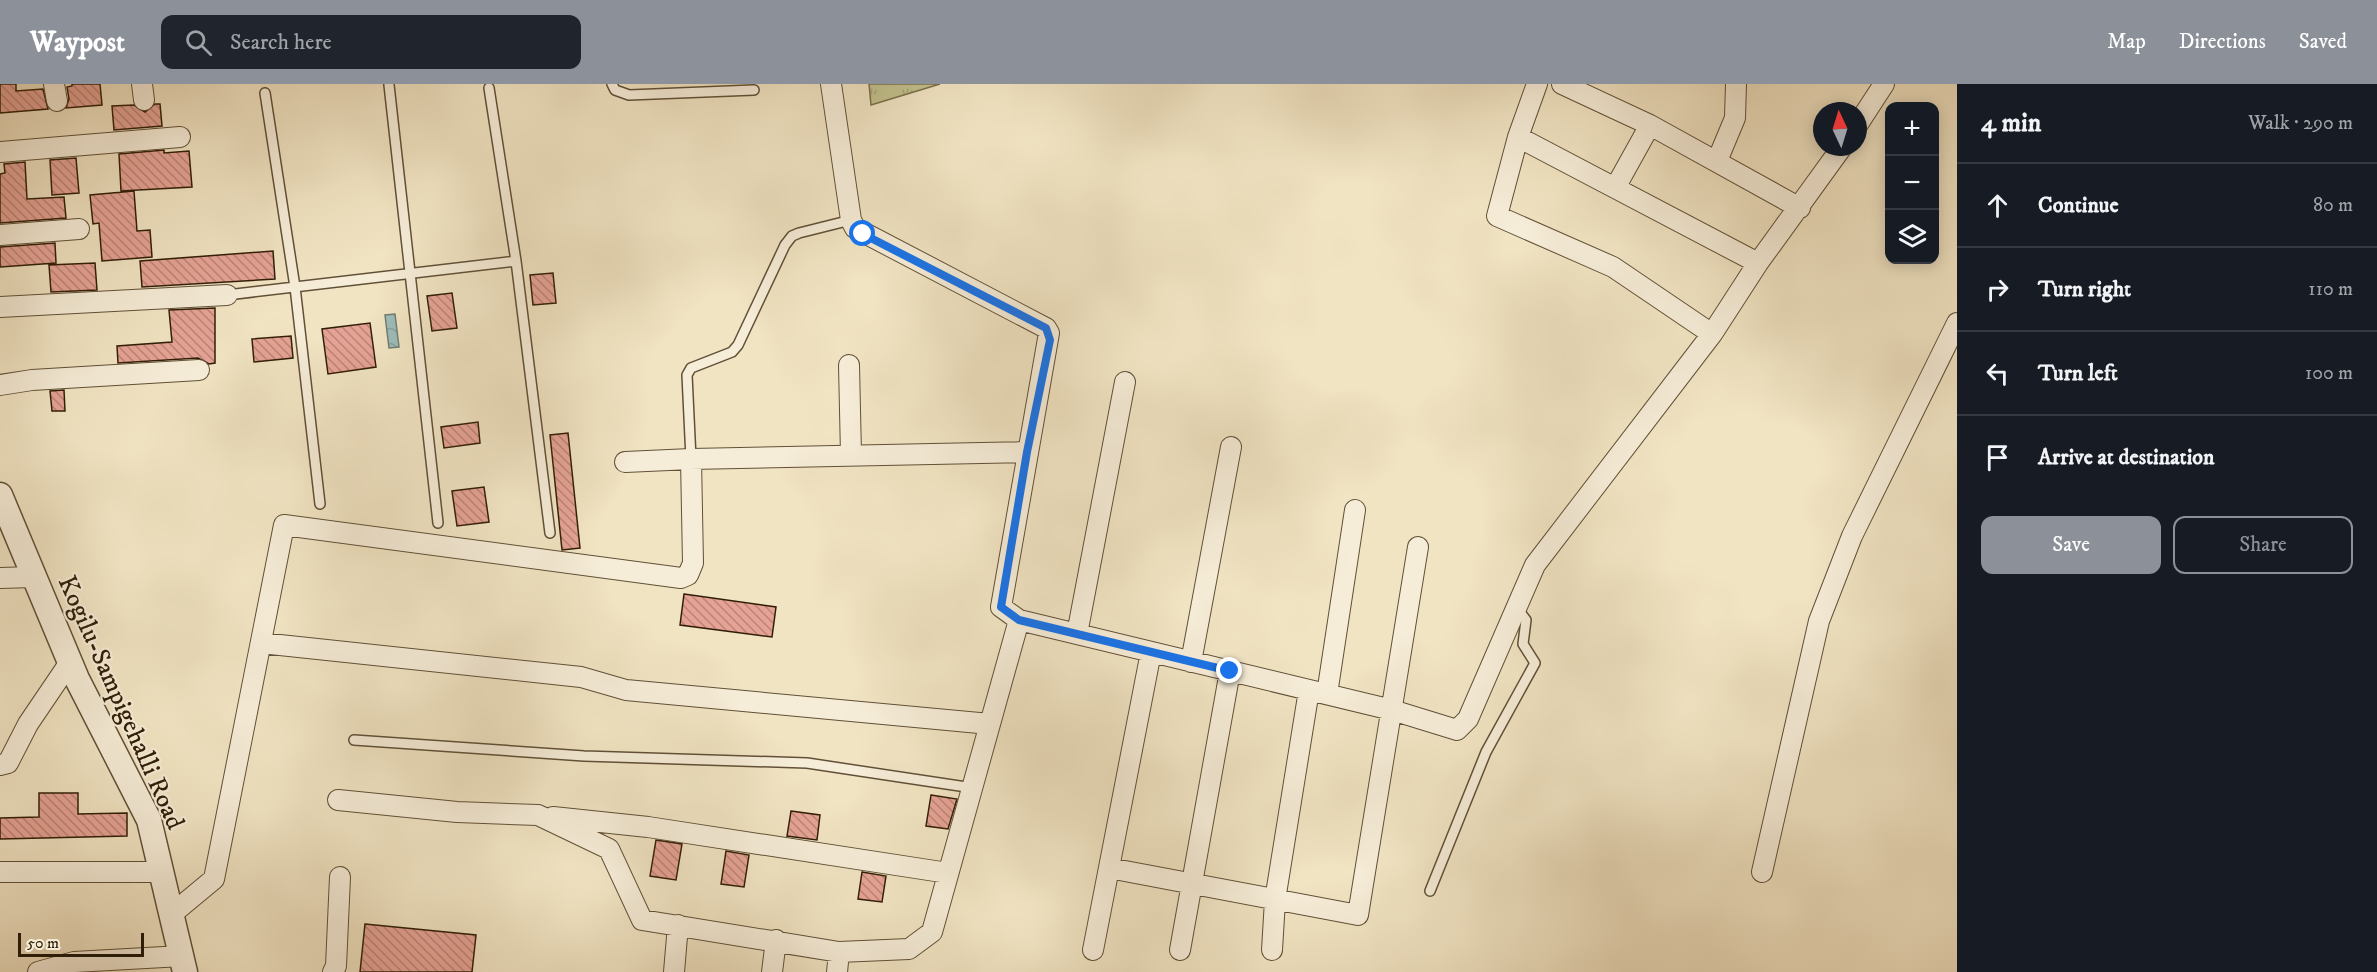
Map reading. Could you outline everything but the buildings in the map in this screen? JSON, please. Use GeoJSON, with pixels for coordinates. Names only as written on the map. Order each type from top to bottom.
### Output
{"type":"FeatureCollection","features":[{"type":"Feature","properties":{"kind":"street"},"geometry":{"type":"LineString","coordinates":[[831,84],[851,220],[855,228],[1046,328],[1050,340],[1027,452],[1001,607],[1019,620],[1392,710],[1457,730],[1468,719],[1530,575],[1543,555],[1712,334],[1758,263],[1836,156]]}},
{"type":"Feature","properties":{"kind":"street"},"geometry":{"type":"LineString","coordinates":[[1537,84],[1518,137],[1497,216],[1614,267],[1712,334]]}},
{"type":"Feature","properties":{"kind":"street"},"geometry":{"type":"LineString","coordinates":[[1562,84],[1605,93],[1650,125],[1800,208]]}},
{"type":"Feature","properties":{"kind":"street"},"geometry":{"type":"LineString","coordinates":[[1717,162],[1735,118],[1736,84]]}},
{"type":"Feature","properties":{"kind":"street"},"geometry":{"type":"LineString","coordinates":[[1867,110],[1884,84]]}},
{"type":"Feature","properties":{"kind":"street"},"geometry":{"type":"LineString","coordinates":[[1615,188],[1650,125]]}},
{"type":"Feature","properties":{"kind":"street"},"geometry":{"type":"LineString","coordinates":[[0,152],[180,137]]}},
{"type":"Feature","properties":{"kind":"street"},"geometry":{"type":"LineString","coordinates":[[1518,137],[1758,263]]}},
{"type":"Feature","properties":{"kind":"street"},"geometry":{"type":"LineString","coordinates":[[0,235],[79,230]]}},
{"type":"Feature","properties":{"kind":"street"},"geometry":{"type":"LineString","coordinates":[[0,306],[227,295]]}},
{"type":"Feature","properties":{"kind":"street"},"geometry":{"type":"LineString","coordinates":[[1762,872],[1819,621],[1852,536],[1957,322]]}},
{"type":"Feature","properties":{"kind":"street"},"geometry":{"type":"LineString","coordinates":[[849,365],[851,455]]}},
{"type":"Feature","properties":{"kind":"street"},"geometry":{"type":"LineString","coordinates":[[0,385],[32,380],[200,370]]}},
{"type":"Feature","properties":{"kind":"street"},"geometry":{"type":"LineString","coordinates":[[1077,634],[1125,382]]}},
{"type":"Feature","properties":{"kind":"street"},"geometry":{"type":"LineString","coordinates":[[1191,662],[1231,447]]}},
{"type":"Feature","properties":{"kind":"street"},"geometry":{"type":"LineString","coordinates":[[625,462],[1027,452]]}},
{"type":"Feature","properties":{"kind":"street"},"geometry":{"type":"LineString","coordinates":[[172,913],[214,879],[284,525],[681,578],[688,575],[693,562],[691,459]]}},
{"type":"Feature","properties":{"kind":"street","name":"Kogilu-Sampigehalli Road"},"geometry":{"type":"LineString","coordinates":[[0,495],[70,662],[149,820],[184,964]]}},
{"type":"Feature","properties":{"kind":"street"},"geometry":{"type":"LineString","coordinates":[[1272,950],[1275,900],[1355,510]]}},
{"type":"Feature","properties":{"kind":"street"},"geometry":{"type":"LineString","coordinates":[[1109,868],[1358,915],[1418,547]]}},
{"type":"Feature","properties":{"kind":"street"},"geometry":{"type":"LineString","coordinates":[[0,578],[34,577]]}},
{"type":"Feature","properties":{"kind":"street"},"geometry":{"type":"LineString","coordinates":[[538,815],[609,849],[642,920],[839,952],[909,949],[932,932],[1019,620]]}},
{"type":"Feature","properties":{"kind":"street"},"geometry":{"type":"LineString","coordinates":[[261,643],[581,677],[626,690],[990,724]]}},
{"type":"Feature","properties":{"kind":"street"},"geometry":{"type":"LineString","coordinates":[[1092,950],[1151,652]]}},
{"type":"Feature","properties":{"kind":"street"},"geometry":{"type":"LineString","coordinates":[[0,765],[8,763],[28,724],[70,662]]}},
{"type":"Feature","properties":{"kind":"street"},"geometry":{"type":"LineString","coordinates":[[1180,950],[1230,671]]}},
{"type":"Feature","properties":{"kind":"street"},"geometry":{"type":"LineString","coordinates":[[338,800],[457,812],[538,815],[648,827],[948,873]]}},
{"type":"Feature","properties":{"kind":"street"},"geometry":{"type":"LineString","coordinates":[[0,872],[162,872]]}},
{"type":"Feature","properties":{"kind":"street"},"geometry":{"type":"LineString","coordinates":[[333,972],[336,966],[340,877]]}},
{"type":"Feature","properties":{"kind":"street"},"geometry":{"type":"LineString","coordinates":[[674,972],[678,925]]}},
{"type":"Feature","properties":{"kind":"street"},"geometry":{"type":"LineString","coordinates":[[772,972],[776,940]]}},
{"type":"Feature","properties":{"kind":"street"},"geometry":{"type":"LineString","coordinates":[[837,972],[839,952]]}},
{"type":"Feature","properties":{"kind":"street"},"geometry":{"type":"LineString","coordinates":[[38,972],[61,969],[74,962],[184,964]]}},
{"type":"Feature","properties":{"kind":"lane"},"geometry":{"type":"LineString","coordinates":[[612,84],[615,90],[629,95],[754,90]]}},
{"type":"Feature","properties":{"kind":"lane"},"geometry":{"type":"LineString","coordinates":[[389,85],[438,523]]}},
{"type":"Feature","properties":{"kind":"lane"},"geometry":{"type":"LineString","coordinates":[[489,88],[516,261],[550,533]]}},
{"type":"Feature","properties":{"kind":"lane"},"geometry":{"type":"LineString","coordinates":[[266,93],[295,287],[320,504]]}},
{"type":"Feature","properties":{"kind":"lane"},"geometry":{"type":"LineString","coordinates":[[691,459],[687,375],[691,368],[732,352],[738,345],[785,245],[792,236],[851,220]]}},
{"type":"Feature","properties":{"kind":"lane"},"geometry":{"type":"LineString","coordinates":[[227,295],[516,261]]}},
{"type":"Feature","properties":{"kind":"lane"},"geometry":{"type":"LineString","coordinates":[[1430,891],[1486,752],[1535,663],[1522,644],[1526,620],[1516,607]]}},
{"type":"Feature","properties":{"kind":"lane"},"geometry":{"type":"LineString","coordinates":[[354,740],[584,756],[807,763],[974,788]]}},
{"type":"Feature","properties":{"kind":"green space"},"geometry":{"type":"Polygon","coordinates":[[[869,84],[940,84],[871,105],[869,84]]]}},
{"type":"Feature","properties":{"kind":"water"},"geometry":{"type":"Polygon","coordinates":[[[395,314],[399,347],[389,348],[385,315],[395,314]]]}},
{"type":"Feature","properties":{"kind":"route"},"geometry":{"type":"LineString","coordinates":[[863,234],[1046,328],[1049,333],[1050,340],[1027,452],[1001,607],[1019,620],[1230,671]]}}]}
